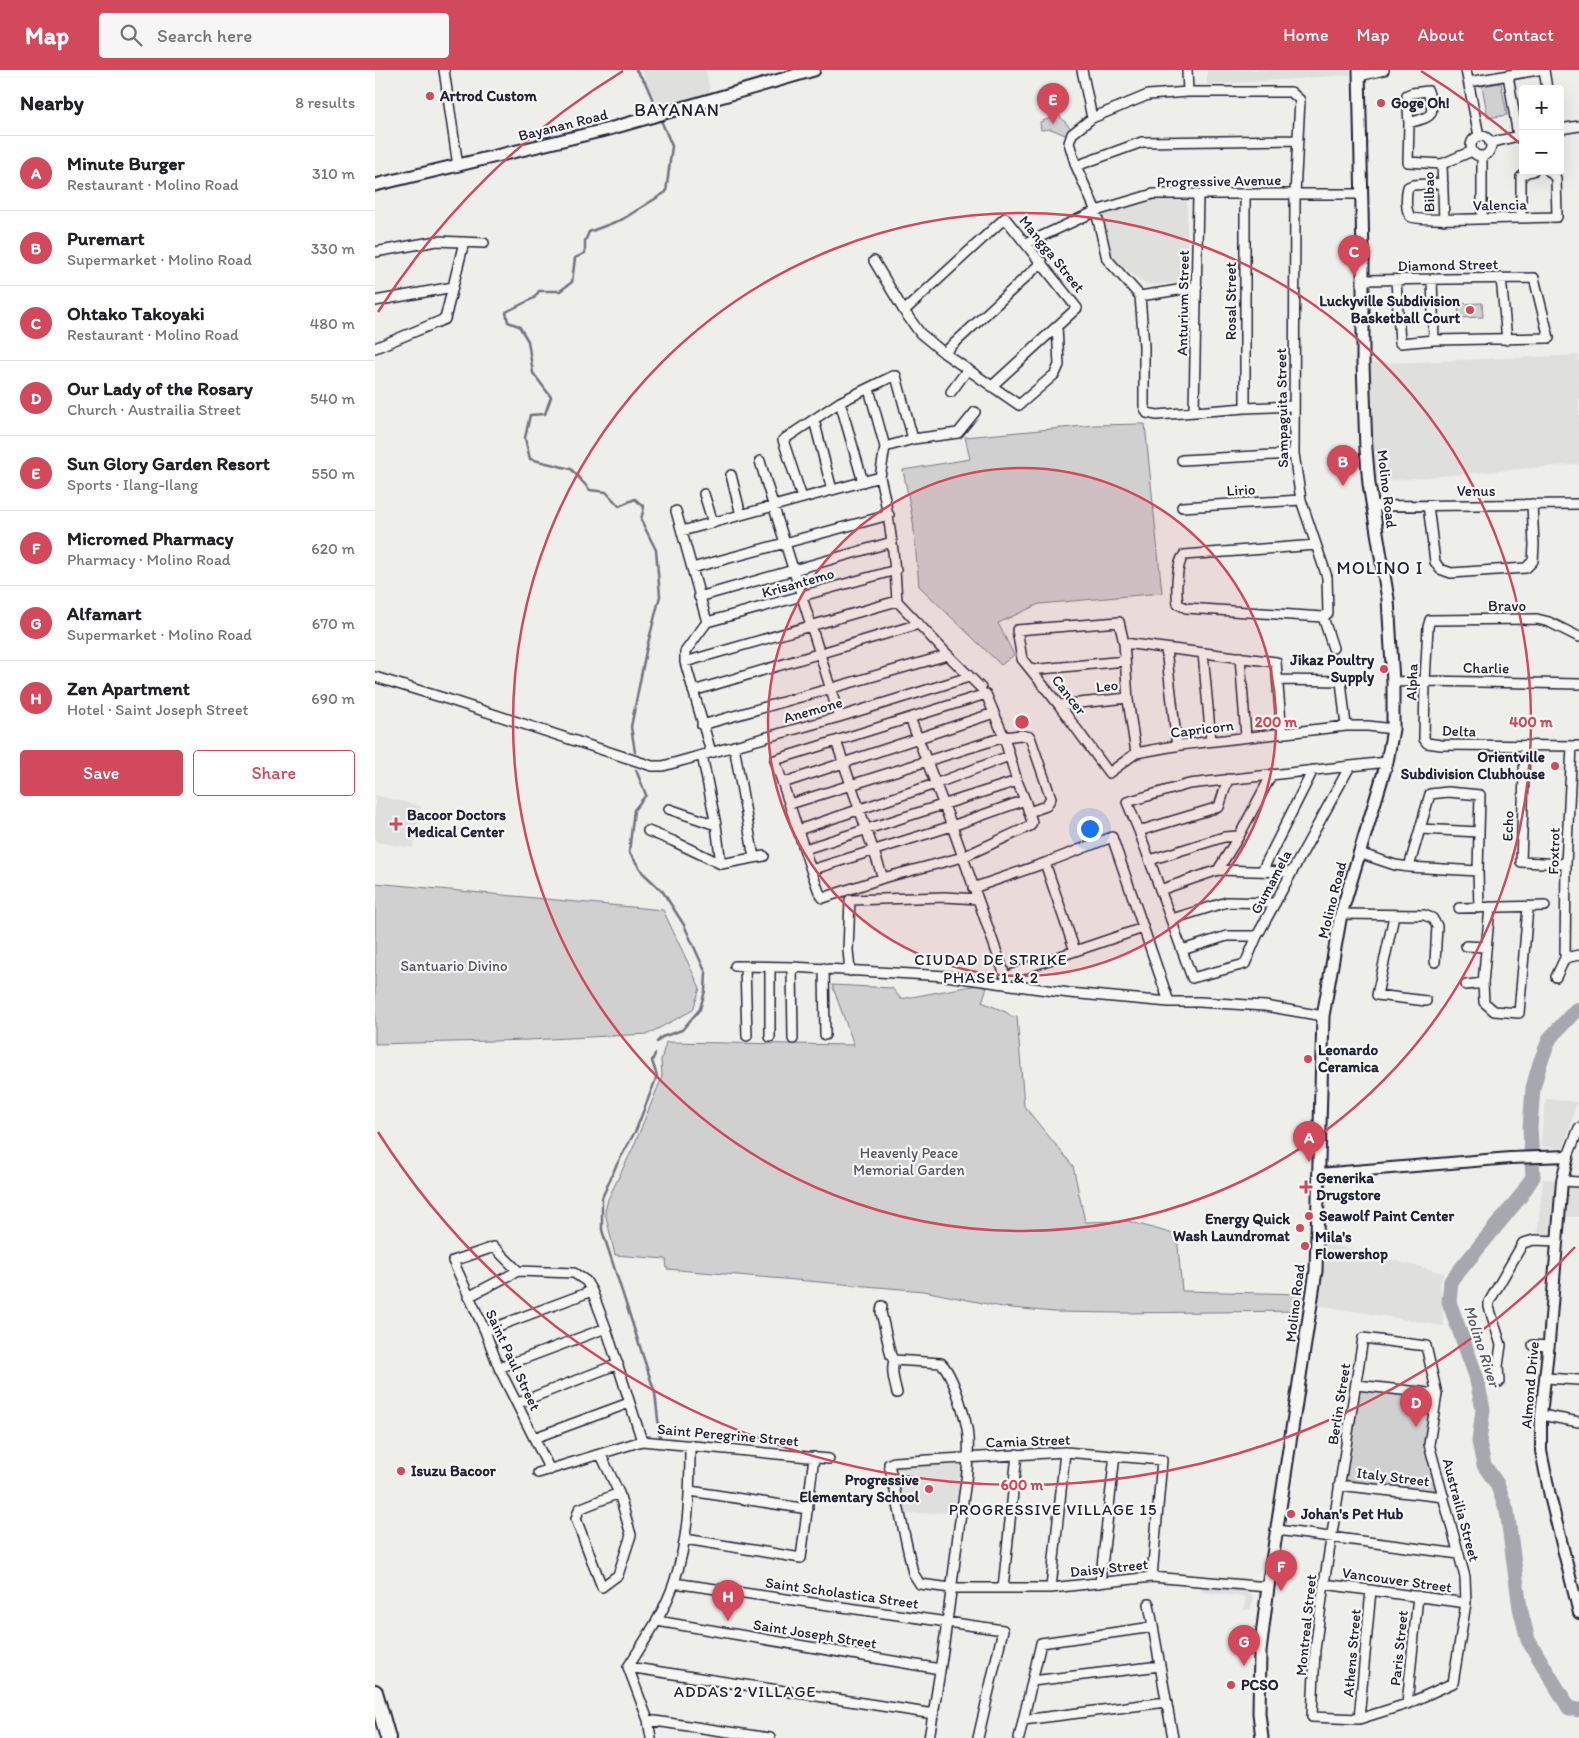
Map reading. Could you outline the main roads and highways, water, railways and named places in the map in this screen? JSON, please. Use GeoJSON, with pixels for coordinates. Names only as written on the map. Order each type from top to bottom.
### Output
{"type":"FeatureCollection","features":[{"type":"Feature","properties":{"kind":"main road","name":"Bayanan Road"},"geometry":{"type":"LineString","coordinates":[[375,186],[609,129],[814,70]]}},
{"type":"Feature","properties":{"kind":"main road","name":"Molino Road"},"geometry":{"type":"LineString","coordinates":[[1262,1738],[1259,1713],[1260,1652],[1268,1587],[1316,1271],[1323,1016],[1341,914],[1387,762],[1393,729],[1393,682],[1388,599],[1366,449],[1359,73]]}},
{"type":"Feature","properties":{"kind":"main road"},"geometry":{"type":"LineString","coordinates":[[375,1692],[388,1738]]}},
{"type":"Feature","properties":{"kind":"waterway"},"geometry":{"type":"LineString","coordinates":[[636,70],[645,82],[655,105]]}},
{"type":"Feature","properties":{"kind":"waterway"},"geometry":{"type":"LineString","coordinates":[[635,752],[631,727],[646,651],[660,596],[656,550],[641,520],[644,507],[635,499],[619,506],[606,492],[590,490],[571,469],[530,459],[525,438],[530,415],[545,414],[551,397],[533,373],[528,341],[519,326],[508,322],[506,312],[534,298],[539,291],[560,291],[572,282],[575,258],[585,253],[585,241],[589,232],[623,219],[666,192],[672,146],[660,118]]}},
{"type":"Feature","properties":{"kind":"waterway"},"geometry":{"type":"LineString","coordinates":[[636,770],[646,795],[634,810],[629,852],[643,873],[663,892],[684,925],[706,973],[705,991],[700,1009],[682,1030],[662,1037],[657,1042]]}},
{"type":"Feature","properties":{"kind":"waterway","name":"Molino River"},"geometry":{"type":"LineString","coordinates":[[1579,1009],[1550,1038],[1533,1088],[1530,1128],[1533,1177],[1520,1197],[1451,1281],[1449,1302],[1476,1376],[1483,1409],[1479,1442],[1484,1465],[1497,1484],[1507,1511],[1520,1608],[1528,1640],[1569,1708],[1579,1710]]}},
{"type":"Feature","properties":{"kind":"waterway"},"geometry":{"type":"LineString","coordinates":[[655,1054],[652,1061],[657,1076],[636,1130],[616,1166],[602,1198],[602,1230],[655,1393],[660,1437]]}},
{"type":"Feature","properties":{"kind":"place","name":"Artrod Custom"},"geometry":{"type":"Point","coordinates":[430,96]}},
{"type":"Feature","properties":{"kind":"place","name":"Goge Oh!"},"geometry":{"type":"Point","coordinates":[1381,103]}},
{"type":"Feature","properties":{"kind":"place","name":"Sun Glory Garden Resort"},"geometry":{"type":"Point","coordinates":[1053,124]}},
{"type":"Feature","properties":{"kind":"place","name":"Ohtako Takoyaki"},"geometry":{"type":"Point","coordinates":[1354,276]}},
{"type":"Feature","properties":{"kind":"place","name":"Luckyville Subdivision Basketball Court"},"geometry":{"type":"Point","coordinates":[1470,310]}},
{"type":"Feature","properties":{"kind":"place","name":"Puremart"},"geometry":{"type":"Point","coordinates":[1343,486]}},
{"type":"Feature","properties":{"kind":"place","name":"Jikaz Poultry Supply"},"geometry":{"type":"Point","coordinates":[1384,669]}},
{"type":"Feature","properties":{"kind":"place","name":"Orientville Subdivision Clubhouse"},"geometry":{"type":"Point","coordinates":[1555,766]}},
{"type":"Feature","properties":{"kind":"place","name":"Bacoor Doctors Medical Center"},"geometry":{"type":"Point","coordinates":[396,824]}},
{"type":"Feature","properties":{"kind":"place","name":"Leonardo Ceramica"},"geometry":{"type":"Point","coordinates":[1308,1059]}},
{"type":"Feature","properties":{"kind":"place","name":"Minute Burger"},"geometry":{"type":"Point","coordinates":[1309,1162]}},
{"type":"Feature","properties":{"kind":"place","name":"Generika Drugstore"},"geometry":{"type":"Point","coordinates":[1306,1187]}},
{"type":"Feature","properties":{"kind":"place","name":"Seawolf Paint Center"},"geometry":{"type":"Point","coordinates":[1309,1216]}},
{"type":"Feature","properties":{"kind":"place","name":"Energy Quick Wash Laundromat"},"geometry":{"type":"Point","coordinates":[1300,1228]}},
{"type":"Feature","properties":{"kind":"place","name":"Mila's Flowershop"},"geometry":{"type":"Point","coordinates":[1305,1246]}},
{"type":"Feature","properties":{"kind":"place","name":"Our Lady of the Rosary"},"geometry":{"type":"Point","coordinates":[1416,1427]}},
{"type":"Feature","properties":{"kind":"place","name":"Isuzu Bacoor"},"geometry":{"type":"Point","coordinates":[401,1471]}},
{"type":"Feature","properties":{"kind":"place","name":"Progressive Elementary School"},"geometry":{"type":"Point","coordinates":[929,1489]}},
{"type":"Feature","properties":{"kind":"place","name":"Johan's Pet Hub"},"geometry":{"type":"Point","coordinates":[1291,1514]}},
{"type":"Feature","properties":{"kind":"place","name":"Micromed Pharmacy"},"geometry":{"type":"Point","coordinates":[1281,1591]}},
{"type":"Feature","properties":{"kind":"place","name":"Zen Apartment"},"geometry":{"type":"Point","coordinates":[728,1621]}},
{"type":"Feature","properties":{"kind":"place","name":"Alfamart"},"geometry":{"type":"Point","coordinates":[1244,1666]}},
{"type":"Feature","properties":{"kind":"place","name":"PCSO"},"geometry":{"type":"Point","coordinates":[1231,1685]}},
{"type":"Feature","properties":{"kind":"district","name":"BAYANAN"},"geometry":{"type":"Point","coordinates":[677,110]}},
{"type":"Feature","properties":{"kind":"district","name":"MOLINO I"},"geometry":{"type":"Point","coordinates":[1380,568]}},
{"type":"Feature","properties":{"kind":"district","name":"CIUDAD DE STRIKE PHASE 1 & 2"},"geometry":{"type":"Point","coordinates":[991,968]}},
{"type":"Feature","properties":{"kind":"district","name":"PROGRESSIVE VILLAGE 15"},"geometry":{"type":"Point","coordinates":[1053,1509]}},
{"type":"Feature","properties":{"kind":"district","name":"ADDAS 2 VILLAGE"},"geometry":{"type":"Point","coordinates":[745,1691]}},
{"type":"Feature","properties":{"kind":"park label","name":"Santuario Divino"},"geometry":{"type":"Point","coordinates":[454,966]}},
{"type":"Feature","properties":{"kind":"park label","name":"Heavenly Peace Memorial Garden"},"geometry":{"type":"Point","coordinates":[909,1162]}}]}
